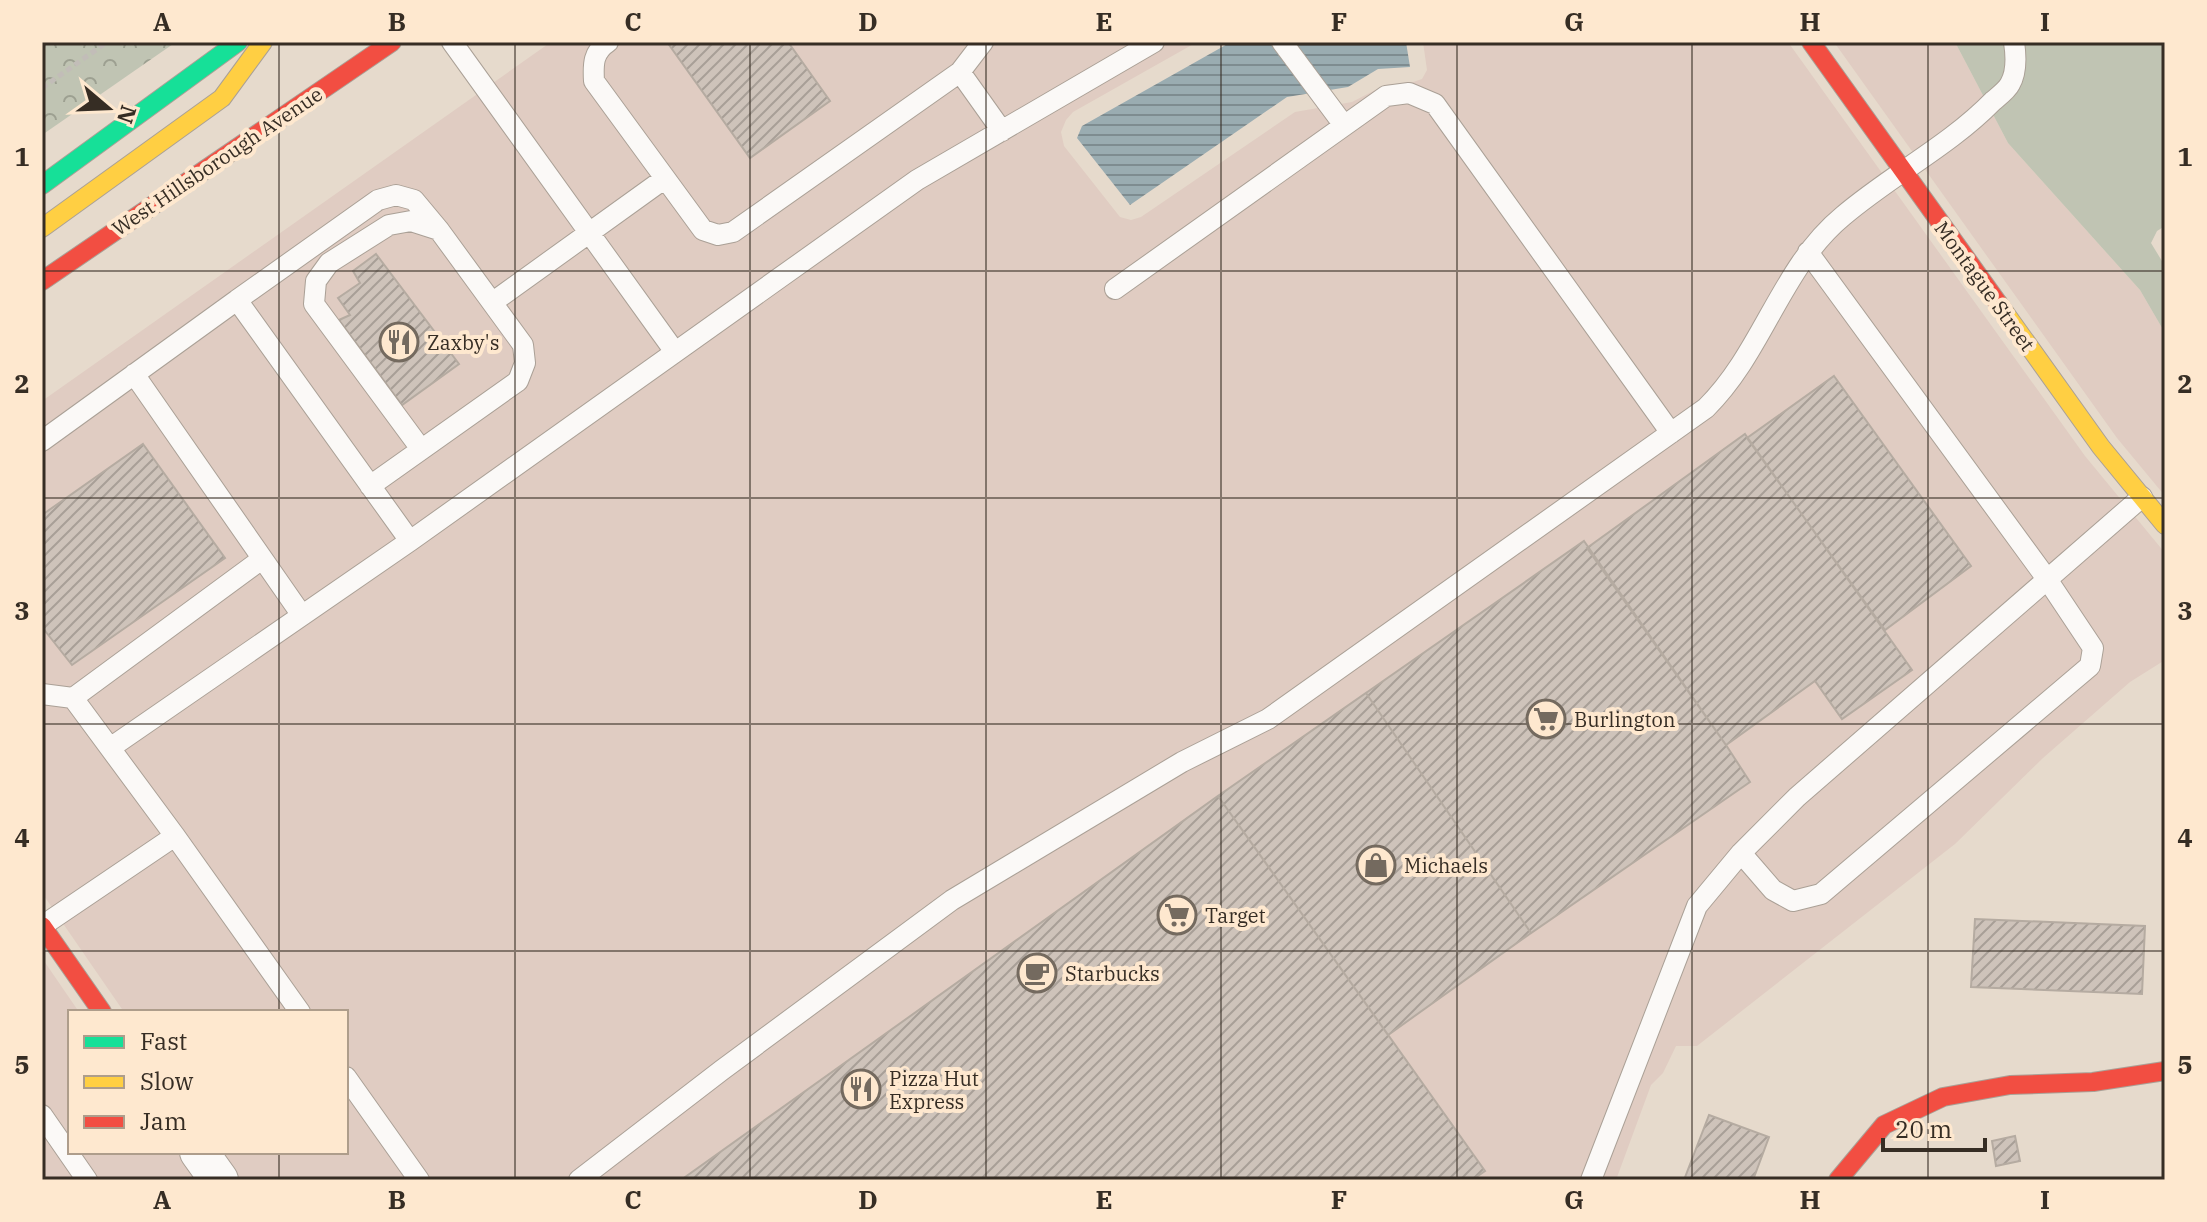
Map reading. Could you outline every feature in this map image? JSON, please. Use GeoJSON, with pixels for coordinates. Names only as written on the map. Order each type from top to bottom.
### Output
{"type":"FeatureCollection","features":[{"type":"Feature","properties":{"kind":"street"},"geometry":{"type":"LineString","coordinates":[[42,185],[238,42]]}},
{"type":"Feature","properties":{"kind":"street"},"geometry":{"type":"LineString","coordinates":[[42,228],[222,98],[263,42]]}},
{"type":"Feature","properties":{"kind":"street","name":"West Hillsborough Avenue"},"geometry":{"type":"LineString","coordinates":[[42,281],[392,42]]}},
{"type":"Feature","properties":{"kind":"street","name":"Montague Street"},"geometry":{"type":"LineString","coordinates":[[1811,42],[2101,447],[2165,525]]}},
{"type":"Feature","properties":{"kind":"street"},"geometry":{"type":"LineString","coordinates":[[42,926],[101,1010]]}},
{"type":"Feature","properties":{"kind":"street"},"geometry":{"type":"LineString","coordinates":[[1838,1180],[1884,1125],[1943,1097],[2010,1085],[2093,1082],[2165,1071]]}},
{"type":"Feature","properties":{"kind":"street"},"geometry":{"type":"LineString","coordinates":[[200,1154],[219,1180]]}},
{"type":"Feature","properties":{"kind":"lane"},"geometry":{"type":"LineString","coordinates":[[452,42],[675,352]]}},
{"type":"Feature","properties":{"kind":"lane"},"geometry":{"type":"LineString","coordinates":[[608,42],[599,48],[593,63],[594,81],[703,230],[718,235],[733,232],[960,72],[983,42]]}},
{"type":"Feature","properties":{"kind":"lane"},"geometry":{"type":"LineString","coordinates":[[110,748],[410,541],[917,180],[1154,42]]}},
{"type":"Feature","properties":{"kind":"lane"},"geometry":{"type":"LineString","coordinates":[[1282,42],[1343,124]]}},
{"type":"Feature","properties":{"kind":"lane"},"geometry":{"type":"LineString","coordinates":[[579,1180],[952,900],[1182,762],[1268,719],[1706,408],[1739,370],[1808,252],[1825,230],[1972,123],[2010,84],[2015,69],[2014,42]]}},
{"type":"Feature","properties":{"kind":"lane"},"geometry":{"type":"LineString","coordinates":[[960,72],[1002,131]]}},
{"type":"Feature","properties":{"kind":"lane"},"geometry":{"type":"LineString","coordinates":[[1115,289],[1343,124],[1386,96],[1409,93],[1435,104],[1671,433]]}},
{"type":"Feature","properties":{"kind":"lane"},"geometry":{"type":"LineString","coordinates":[[493,302],[664,179]]}},
{"type":"Feature","properties":{"kind":"lane"},"geometry":{"type":"LineString","coordinates":[[42,441],[378,200],[396,195],[414,200],[439,230],[523,345],[525,363],[518,381],[370,486]]}},
{"type":"Feature","properties":{"kind":"lane"},"geometry":{"type":"LineString","coordinates":[[421,449],[314,304],[316,281],[329,263],[389,225],[411,221],[439,230]]}},
{"type":"Feature","properties":{"kind":"lane"},"geometry":{"type":"LineString","coordinates":[[1741,853],[1773,890],[1793,901],[1821,894],[2090,666],[2093,648],[2047,579],[1808,252]]}},
{"type":"Feature","properties":{"kind":"lane"},"geometry":{"type":"LineString","coordinates":[[237,300],[410,541]]}},
{"type":"Feature","properties":{"kind":"lane"},"geometry":{"type":"LineString","coordinates":[[134,374],[301,614]]}},
{"type":"Feature","properties":{"kind":"lane"},"geometry":{"type":"LineString","coordinates":[[1591,1180],[1697,906],[1741,853],[1797,797],[2142,497]]}},
{"type":"Feature","properties":{"kind":"lane"},"geometry":{"type":"LineString","coordinates":[[42,694],[73,698],[262,559]]}},
{"type":"Feature","properties":{"kind":"lane"},"geometry":{"type":"LineString","coordinates":[[73,698],[299,1010]]}},
{"type":"Feature","properties":{"kind":"lane"},"geometry":{"type":"LineString","coordinates":[[42,926],[175,836]]}},
{"type":"Feature","properties":{"kind":"lane"},"geometry":{"type":"LineString","coordinates":[[348,1080],[419,1180]]}},
{"type":"Feature","properties":{"kind":"lane"},"geometry":{"type":"LineString","coordinates":[[42,1115],[68,1153]]}},
{"type":"Feature","properties":{"kind":"lane"},"geometry":{"type":"LineString","coordinates":[[69,1154],[87,1180]]}},
{"type":"Feature","properties":{"kind":"path"},"geometry":{"type":"LineString","coordinates":[[42,88],[107,42]]}},
{"type":"Feature","properties":{"kind":"shaded area"},"geometry":{"type":"Polygon","coordinates":[[[551,42],[1197,42],[1073,112],[1061,132],[1064,146],[1120,217],[1131,220],[1141,217],[1295,112],[1352,102],[1385,85],[1422,79],[1427,70],[1423,42],[1788,42],[2085,456],[2165,553],[2165,660],[2130,682],[2043,758],[1955,844],[1697,1046],[1676,1046],[1663,1073],[1651,1085],[1616,1180],[241,1180],[223,1154],[348,1154],[348,1010],[123,1010],[42,893],[42,401],[551,42]]]}},
{"type":"Feature","properties":{"kind":"shaded area"},"geometry":{"type":"Polygon","coordinates":[[[1231,42],[1406,42],[1410,67],[1378,69],[1348,87],[1287,97],[1130,205],[1077,138],[1082,126],[1231,42]]]}},
{"type":"Feature","properties":{"kind":"shaded area"},"geometry":{"type":"Polygon","coordinates":[[[1834,42],[1955,42],[2008,143],[2140,290],[2165,333],[2165,496],[2117,438],[1834,42]]]}},
{"type":"Feature","properties":{"kind":"shaded area"},"geometry":{"type":"Polygon","coordinates":[[[42,958],[78,1010],[68,1010],[68,1154],[178,1154],[196,1180],[42,1180],[42,958]]]}},
{"type":"Feature","properties":{"kind":"green space"},"geometry":{"type":"Polygon","coordinates":[[[42,42],[176,42],[42,135],[42,42]]]}},
{"type":"Feature","properties":{"kind":"green space"},"geometry":{"type":"Polygon","coordinates":[[[1955,42],[2165,42],[2165,226],[2157,231],[2151,243],[2165,266],[2165,333],[2140,290],[2008,143],[1955,42]]]}},
{"type":"Feature","properties":{"kind":"building"},"geometry":{"type":"Polygon","coordinates":[[[667,42],[788,42],[830,101],[750,158],[667,42]]]}},
{"type":"Feature","properties":{"kind":"building","name":"Zaxby's"},"geometry":{"type":"Polygon","coordinates":[[[376,254],[459,364],[402,405],[339,320],[350,315],[338,298],[360,283],[353,271],[376,254]]]}},
{"type":"Feature","properties":{"kind":"building"},"geometry":{"type":"Polygon","coordinates":[[[1834,376],[1971,566],[1885,630],[1747,438],[1834,376]]]}},
{"type":"Feature","properties":{"kind":"building"},"geometry":{"type":"Polygon","coordinates":[[[1745,434],[1912,670],[1842,719],[1815,681],[1726,745],[1587,548],[1745,434]]]}},
{"type":"Feature","properties":{"kind":"building"},"geometry":{"type":"Polygon","coordinates":[[[143,444],[225,558],[72,665],[42,627],[42,515],[143,444]]]}},
{"type":"Feature","properties":{"kind":"building","name":"Burlington"},"geometry":{"type":"Polygon","coordinates":[[[1584,541],[1750,782],[1531,933],[1366,693],[1584,541]]]}},
{"type":"Feature","properties":{"kind":"building","name":"Michaels"},"geometry":{"type":"Polygon","coordinates":[[[1366,693],[1531,933],[1388,1035],[1218,796],[1366,693]]]}},
{"type":"Feature","properties":{"kind":"building","name":"Target"},"geometry":{"type":"Polygon","coordinates":[[[1218,796],[1485,1171],[1472,1180],[681,1180],[1218,796]]]}},
{"type":"Feature","properties":{"kind":"building"},"geometry":{"type":"Polygon","coordinates":[[[1975,919],[2145,926],[2142,994],[1971,987],[1975,919]]]}},
{"type":"Feature","properties":{"kind":"building"},"geometry":{"type":"Polygon","coordinates":[[[1709,1115],[1769,1137],[1753,1180],[1684,1180],[1709,1115]]]}},
{"type":"Feature","properties":{"kind":"building"},"geometry":{"type":"Polygon","coordinates":[[[2015,1136],[2020,1161],[1996,1166],[1992,1141],[2015,1136]]]}},
{"type":"Feature","properties":{"kind":"traffic: fast"},"geometry":{"type":"LineString","coordinates":[[42,185],[238,42]]}},
{"type":"Feature","properties":{"kind":"traffic: slow"},"geometry":{"type":"LineString","coordinates":[[42,228],[222,98],[263,42]]}},
{"type":"Feature","properties":{"kind":"traffic: slow"},"geometry":{"type":"LineString","coordinates":[[1998,303],[2101,447],[2165,525]]}},
{"type":"Feature","properties":{"kind":"traffic: jam"},"geometry":{"type":"LineString","coordinates":[[42,281],[392,42]]}},
{"type":"Feature","properties":{"kind":"traffic: jam"},"geometry":{"type":"LineString","coordinates":[[1811,42],[1998,303]]}},
{"type":"Feature","properties":{"kind":"traffic: jam"},"geometry":{"type":"LineString","coordinates":[[42,926],[101,1010]]}},
{"type":"Feature","properties":{"kind":"traffic: jam"},"geometry":{"type":"LineString","coordinates":[[1838,1180],[1884,1125],[1943,1097],[2010,1085],[2093,1082],[2165,1071]]}},
{"type":"Feature","properties":{"kind":"place","name":"Zaxby's"},"geometry":{"type":"Point","coordinates":[399,342]}},
{"type":"Feature","properties":{"kind":"place","name":"Burlington"},"geometry":{"type":"Point","coordinates":[1546,719]}},
{"type":"Feature","properties":{"kind":"place","name":"Michaels"},"geometry":{"type":"Point","coordinates":[1376,865]}},
{"type":"Feature","properties":{"kind":"place","name":"Target"},"geometry":{"type":"Point","coordinates":[1177,915]}},
{"type":"Feature","properties":{"kind":"place","name":"Starbucks"},"geometry":{"type":"Point","coordinates":[1037,973]}},
{"type":"Feature","properties":{"kind":"place","name":"Pizza Hut Express"},"geometry":{"type":"Point","coordinates":[861,1089]}}]}
